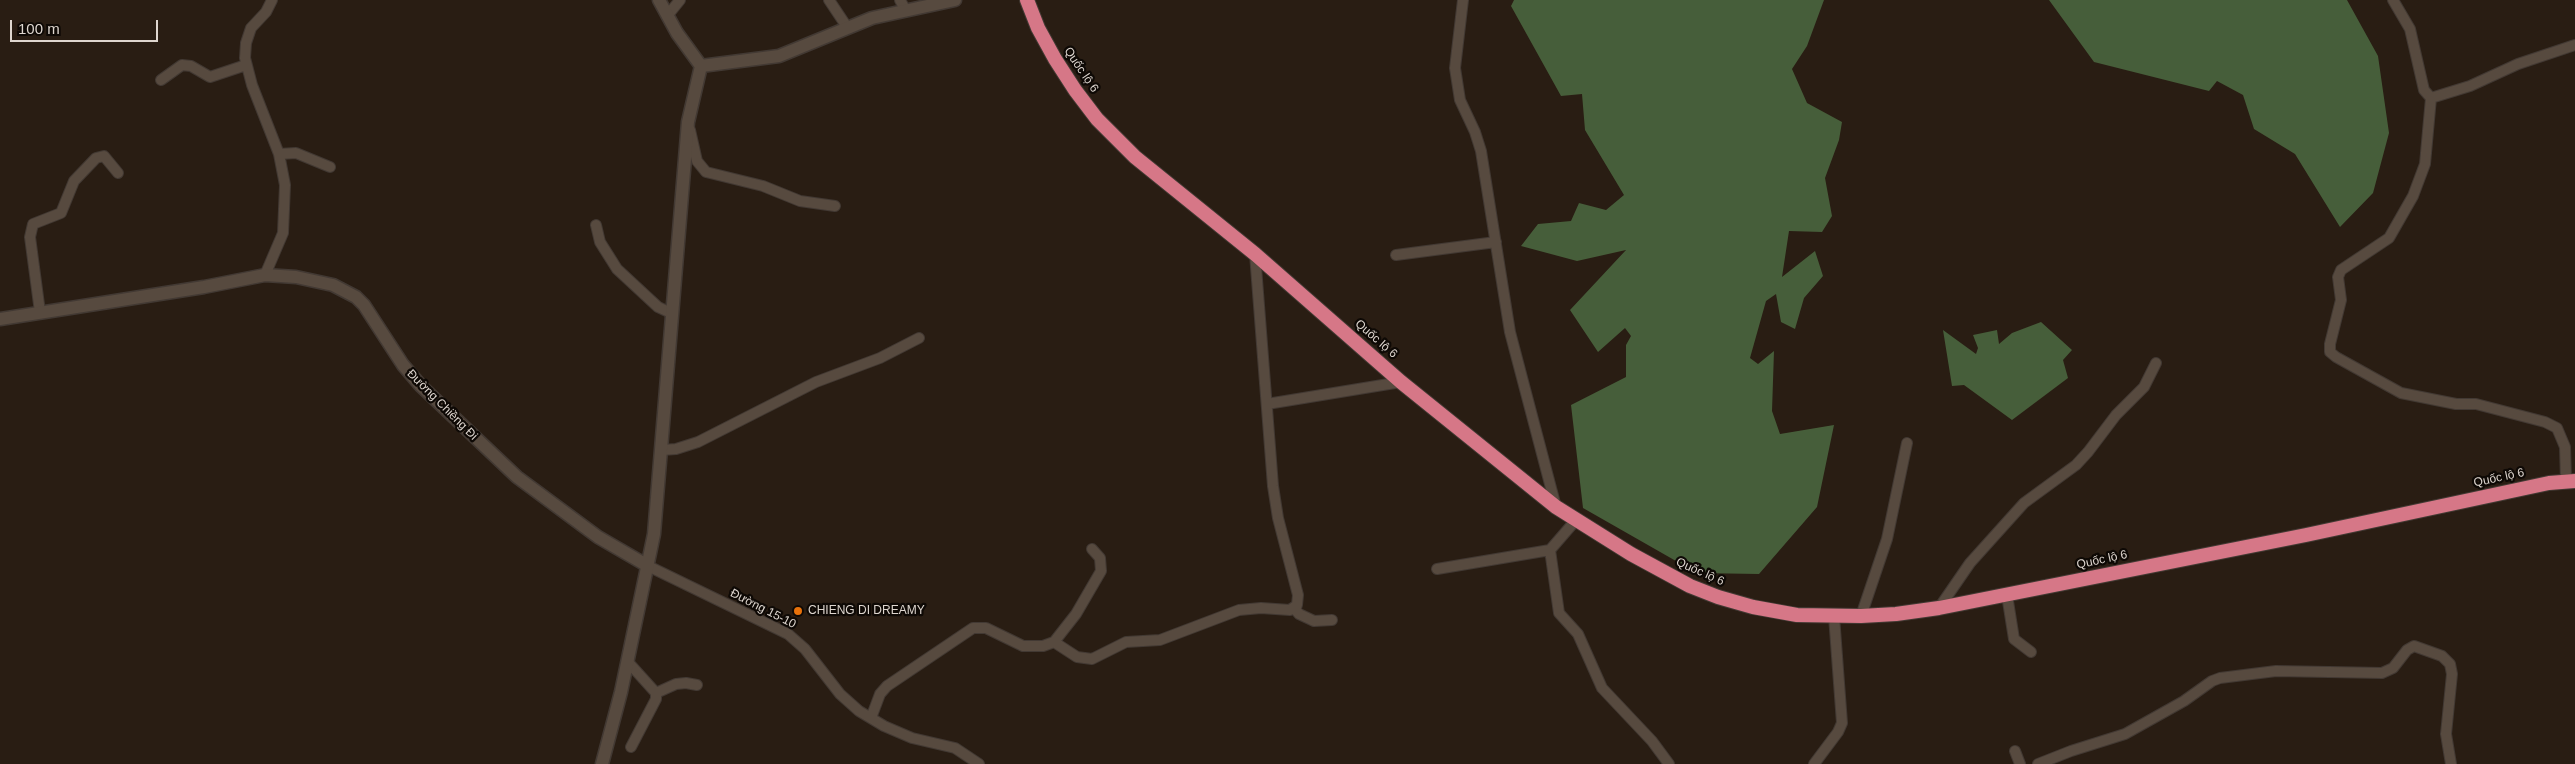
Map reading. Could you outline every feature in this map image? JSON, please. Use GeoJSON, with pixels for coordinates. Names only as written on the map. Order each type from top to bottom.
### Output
{"type":"FeatureCollection","features":[{"type":"Feature","properties":{"kind":"highway","name":"Quốc lộ 6"},"geometry":{"type":"LineString","coordinates":[[1027,0],[1038,28],[1055,59],[1097,119],[1136,157],[1255,254],[1402,382],[1556,507],[1576,520],[1631,554],[1690,586],[1753,608],[1797,615],[1834,616],[1861,616],[1939,608],[2306,535],[2549,482],[2570,481]]}},
{"type":"Feature","properties":{"kind":"street"},"geometry":{"type":"LineString","coordinates":[[265,275],[285,224],[286,191],[279,154],[246,65],[246,43],[251,28],[266,12],[272,0]]}},
{"type":"Feature","properties":{"kind":"street"},"geometry":{"type":"LineString","coordinates":[[602,764],[628,662],[654,534],[688,122],[701,66],[659,0]]}},
{"type":"Feature","properties":{"kind":"street"},"geometry":{"type":"LineString","coordinates":[[668,16],[680,0]]}},
{"type":"Feature","properties":{"kind":"street"},"geometry":{"type":"LineString","coordinates":[[829,0],[847,27]]}},
{"type":"Feature","properties":{"kind":"street"},"geometry":{"type":"LineString","coordinates":[[701,66],[779,56],[802,49],[847,27],[903,5],[955,0]]}},
{"type":"Feature","properties":{"kind":"street"},"geometry":{"type":"LineString","coordinates":[[1463,0],[1455,68],[1460,100],[1476,132],[1481,151],[1510,332],[1556,507]]}},
{"type":"Feature","properties":{"kind":"street"},"geometry":{"type":"LineString","coordinates":[[2393,0],[2410,29],[2424,90],[2431,98],[2425,164],[2413,196],[2389,238],[2341,270],[2338,277],[2341,300],[2330,344],[2330,352],[2401,393],[2456,404],[2476,404],[2545,422],[2557,428],[2565,447],[2570,481]]}},
{"type":"Feature","properties":{"kind":"street"},"geometry":{"type":"LineString","coordinates":[[2431,98],[2470,86],[2518,64],[2575,45]]}},
{"type":"Feature","properties":{"kind":"street"},"geometry":{"type":"LineString","coordinates":[[161,80],[182,65],[191,66],[210,78],[246,65]]}},
{"type":"Feature","properties":{"kind":"street"},"geometry":{"type":"LineString","coordinates":[[688,122],[697,161],[702,170],[763,186],[800,201],[835,206]]}},
{"type":"Feature","properties":{"kind":"street"},"geometry":{"type":"LineString","coordinates":[[279,154],[296,153],[330,167]]}},
{"type":"Feature","properties":{"kind":"street"},"geometry":{"type":"LineString","coordinates":[[40,312],[30,237],[33,224],[61,213],[74,181],[96,158],[104,156],[118,173]]}},
{"type":"Feature","properties":{"kind":"street"},"geometry":{"type":"LineString","coordinates":[[596,225],[600,242],[617,269],[658,307],[671,313]]}},
{"type":"Feature","properties":{"kind":"street"},"geometry":{"type":"LineString","coordinates":[[1396,255],[1496,242]]}},
{"type":"Feature","properties":{"kind":"street"},"geometry":{"type":"LineString","coordinates":[[1255,254],[1276,508],[1298,594],[1298,601],[1294,608]]}},
{"type":"Feature","properties":{"kind":"street","name":"Đường Chiềng Đi"},"geometry":{"type":"LineString","coordinates":[[0,319],[204,288],[265,275],[319,281],[356,297],[374,319],[403,365],[471,435],[554,506],[598,537],[648,566]]}},
{"type":"Feature","properties":{"kind":"street"},"geometry":{"type":"LineString","coordinates":[[662,450],[676,449],[698,442],[816,382],[885,355],[919,338]]}},
{"type":"Feature","properties":{"kind":"street"},"geometry":{"type":"LineString","coordinates":[[1939,608],[1970,563],[2024,503],[2076,465],[2088,452],[2116,415],[2144,387],[2156,363]]}},
{"type":"Feature","properties":{"kind":"street"},"geometry":{"type":"LineString","coordinates":[[1267,404],[1402,382]]}},
{"type":"Feature","properties":{"kind":"street"},"geometry":{"type":"LineString","coordinates":[[1861,616],[1887,539],[1907,443]]}},
{"type":"Feature","properties":{"kind":"street"},"geometry":{"type":"LineString","coordinates":[[1437,569],[1550,550],[1576,520]]}},
{"type":"Feature","properties":{"kind":"street"},"geometry":{"type":"LineString","coordinates":[[871,718],[880,694],[887,686],[973,628],[986,628],[1023,646],[1043,646],[1054,642],[1076,614],[1101,571],[1100,558],[1092,549]]}},
{"type":"Feature","properties":{"kind":"street"},"geometry":{"type":"LineString","coordinates":[[1550,550],[1559,612],[1578,634],[1602,688],[1652,741],[1669,764]]}},
{"type":"Feature","properties":{"kind":"street","name":"Đường 15-10"},"geometry":{"type":"LineString","coordinates":[[648,566],[788,634],[804,649],[835,689],[871,718],[898,734],[955,748],[979,764]]}},
{"type":"Feature","properties":{"kind":"street"},"geometry":{"type":"LineString","coordinates":[[2007,595],[2014,640],[2031,652]]}},
{"type":"Feature","properties":{"kind":"street"},"geometry":{"type":"LineString","coordinates":[[1294,608],[1299,614],[1314,621],[1332,620]]}},
{"type":"Feature","properties":{"kind":"street"},"geometry":{"type":"LineString","coordinates":[[1054,642],[1077,657],[1092,659],[1126,642],[1160,640],[1239,610],[1294,608]]}},
{"type":"Feature","properties":{"kind":"street"},"geometry":{"type":"LineString","coordinates":[[1814,764],[1838,732],[1842,723],[1834,616]]}},
{"type":"Feature","properties":{"kind":"street"},"geometry":{"type":"LineString","coordinates":[[2038,764],[2071,750],[2125,734],[2184,701],[2212,681],[2220,678],[2276,671],[2382,673],[2393,668],[2410,648],[2418,646],[2442,656],[2451,668],[2446,734],[2451,764]]}},
{"type":"Feature","properties":{"kind":"street"},"geometry":{"type":"LineString","coordinates":[[628,662],[656,693],[656,699],[631,747]]}},
{"type":"Feature","properties":{"kind":"street"},"geometry":{"type":"LineString","coordinates":[[656,693],[676,684],[686,682],[697,685]]}},
{"type":"Feature","properties":{"kind":"street"},"geometry":{"type":"LineString","coordinates":[[2015,751],[2020,764]]}},
{"type":"Feature","properties":{"kind":"green space"},"geometry":{"type":"Polygon","coordinates":[[[1514,0],[1824,0],[1807,46],[1792,69],[1807,103],[1842,122],[1839,140],[1825,178],[1832,216],[1822,232],[1789,231],[1782,277],[1815,251],[1823,276],[1804,298],[1795,329],[1781,322],[1776,294],[1766,301],[1750,358],[1758,364],[1774,351],[1772,411],[1780,434],[1834,425],[1817,507],[1759,574],[1697,573],[1583,508],[1571,405],[1626,377],[1626,345],[1631,336],[1625,328],[1598,352],[1570,310],[1626,250],[1577,261],[1521,246],[1538,224],[1571,221],[1579,203],[1606,210],[1624,195],[1585,130],[1582,94],[1561,96],[1511,6],[1514,0]]]}},
{"type":"Feature","properties":{"kind":"green space"},"geometry":{"type":"Polygon","coordinates":[[[2049,0],[2347,0],[2378,56],[2389,133],[2373,193],[2340,227],[2295,154],[2254,129],[2243,95],[2217,81],[2209,91],[2094,62],[2049,0]]]}},
{"type":"Feature","properties":{"kind":"green space"},"geometry":{"type":"Polygon","coordinates":[[[2041,322],[2072,350],[2063,360],[2068,378],[2012,420],[1964,385],[1952,386],[1943,330],[1976,354],[1978,348],[1973,335],[1997,330],[1999,344],[2012,333],[2041,322]]]}},
{"type":"Feature","properties":{"kind":"place","name":"CHIENG DI DREAMY"},"geometry":{"type":"Point","coordinates":[798,611]}}]}
